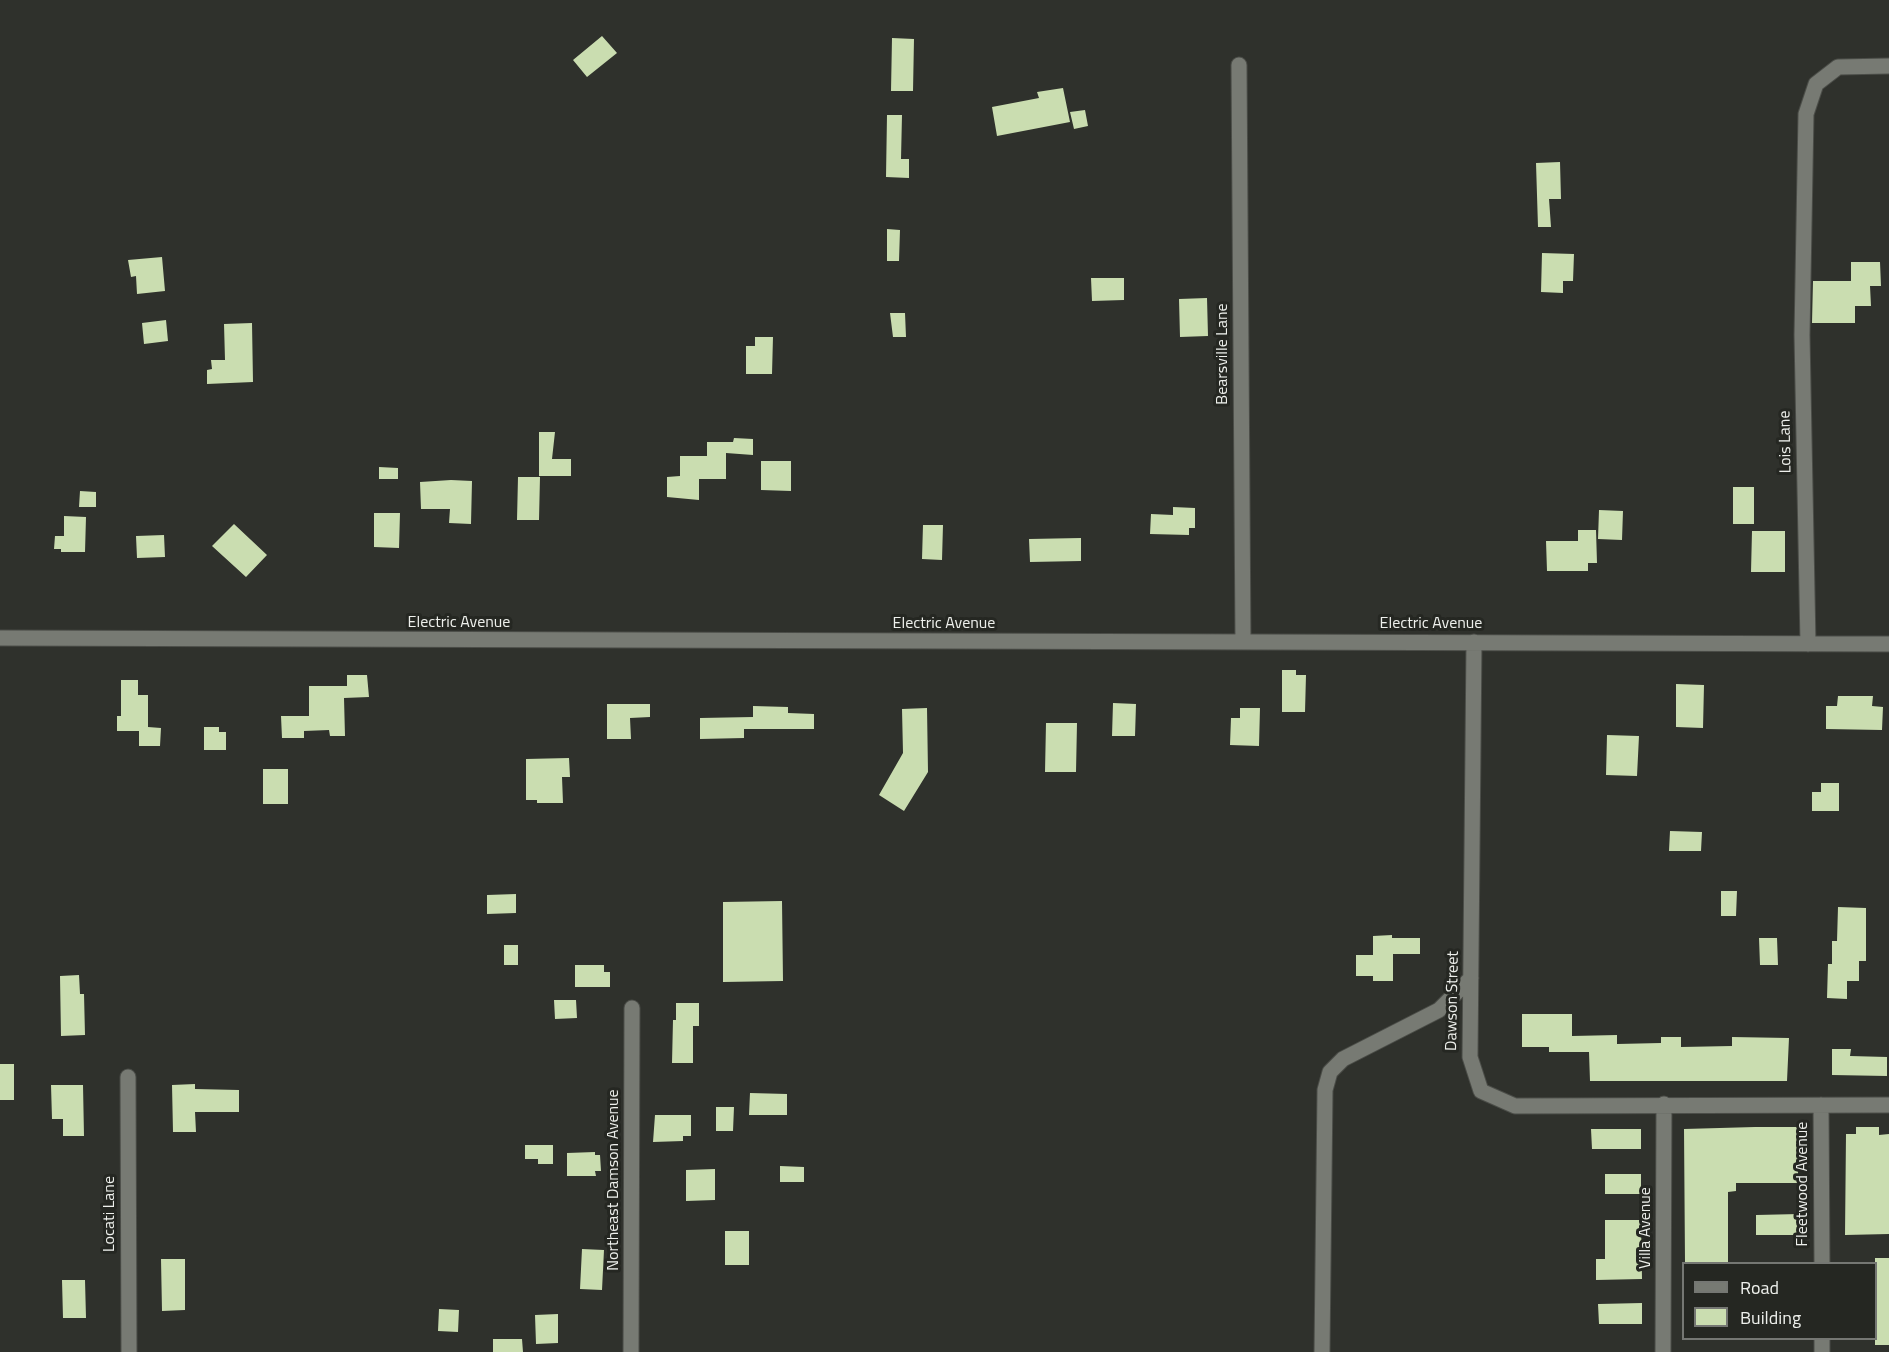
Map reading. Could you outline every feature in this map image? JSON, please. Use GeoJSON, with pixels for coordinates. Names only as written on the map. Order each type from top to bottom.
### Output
{"type":"FeatureCollection","features":[{"type":"Feature","properties":{"kind":"street","name":"Bearsville Lane"},"geometry":{"type":"LineString","coordinates":[[1239,65],[1243,642]]}},
{"type":"Feature","properties":{"kind":"street","name":"Lois Lane"},"geometry":{"type":"LineString","coordinates":[[1808,644],[1802,335],[1806,114],[1816,84],[1839,67],[1889,66]]}},
{"type":"Feature","properties":{"kind":"street","name":"Electric Avenue"},"geometry":{"type":"LineString","coordinates":[[0,638],[1889,644]]}},
{"type":"Feature","properties":{"kind":"street","name":"Dawson Street"},"geometry":{"type":"LineString","coordinates":[[1474,642],[1470,1057],[1481,1091],[1515,1106],[1889,1105]]}},
{"type":"Feature","properties":{"kind":"street"},"geometry":{"type":"LineString","coordinates":[[1322,1352],[1325,1090],[1330,1072],[1343,1059],[1439,1010],[1472,978]]}},
{"type":"Feature","properties":{"kind":"street","name":"Northeast Damson Avenue"},"geometry":{"type":"LineString","coordinates":[[631,1352],[632,1008]]}},
{"type":"Feature","properties":{"kind":"street","name":"Locati Lane"},"geometry":{"type":"LineString","coordinates":[[128,1077],[129,1352]]}},
{"type":"Feature","properties":{"kind":"street","name":"Villa Avenue"},"geometry":{"type":"LineString","coordinates":[[1663,1352],[1664,1104]]}},
{"type":"Feature","properties":{"kind":"street","name":"Fleetwood Avenue"},"geometry":{"type":"LineString","coordinates":[[1821,1105],[1822,1262]]}},
{"type":"Feature","properties":{"kind":"building"},"geometry":{"type":"Polygon","coordinates":[[[602,36],[617,53],[587,77],[573,60],[602,36]]]}},
{"type":"Feature","properties":{"kind":"building"},"geometry":{"type":"Polygon","coordinates":[[[892,38],[914,39],[913,91],[891,91],[892,38]]]}},
{"type":"Feature","properties":{"kind":"building"},"geometry":{"type":"Polygon","coordinates":[[[1063,88],[1070,122],[997,136],[992,107],[1039,98],[1037,92],[1063,88]]]}},
{"type":"Feature","properties":{"kind":"building"},"geometry":{"type":"Polygon","coordinates":[[[1085,110],[1088,126],[1074,129],[1070,112],[1085,110]]]}},
{"type":"Feature","properties":{"kind":"building"},"geometry":{"type":"Polygon","coordinates":[[[887,115],[902,115],[901,159],[909,159],[909,178],[886,177],[887,115]]]}},
{"type":"Feature","properties":{"kind":"building"},"geometry":{"type":"Polygon","coordinates":[[[1560,162],[1561,199],[1549,199],[1551,227],[1538,227],[1536,163],[1560,162]]]}},
{"type":"Feature","properties":{"kind":"building"},"geometry":{"type":"Polygon","coordinates":[[[887,229],[900,230],[899,261],[887,261],[887,229]]]}},
{"type":"Feature","properties":{"kind":"building"},"geometry":{"type":"Polygon","coordinates":[[[1542,253],[1574,254],[1573,281],[1563,281],[1563,293],[1541,292],[1542,253]]]}},
{"type":"Feature","properties":{"kind":"building"},"geometry":{"type":"Polygon","coordinates":[[[162,257],[165,291],[137,294],[136,276],[131,277],[128,260],[162,257]]]}},
{"type":"Feature","properties":{"kind":"building"},"geometry":{"type":"Polygon","coordinates":[[[1851,262],[1880,262],[1881,286],[1870,286],[1871,306],[1855,306],[1855,323],[1812,323],[1813,281],[1851,281],[1851,262]]]}},
{"type":"Feature","properties":{"kind":"building"},"geometry":{"type":"Polygon","coordinates":[[[1091,278],[1124,278],[1124,300],[1092,301],[1091,278]]]}},
{"type":"Feature","properties":{"kind":"building"},"geometry":{"type":"Polygon","coordinates":[[[1207,298],[1208,336],[1180,337],[1179,299],[1207,298]]]}},
{"type":"Feature","properties":{"kind":"building"},"geometry":{"type":"Polygon","coordinates":[[[890,313],[905,313],[906,337],[893,337],[890,313]]]}},
{"type":"Feature","properties":{"kind":"building"},"geometry":{"type":"Polygon","coordinates":[[[166,320],[168,341],[144,344],[142,323],[166,320]]]}},
{"type":"Feature","properties":{"kind":"building"},"geometry":{"type":"Polygon","coordinates":[[[252,323],[253,382],[207,384],[207,370],[212,369],[211,360],[225,360],[224,324],[252,323]]]}},
{"type":"Feature","properties":{"kind":"building"},"geometry":{"type":"Polygon","coordinates":[[[755,337],[773,337],[772,374],[746,374],[746,346],[755,346],[755,337]]]}},
{"type":"Feature","properties":{"kind":"building"},"geometry":{"type":"Polygon","coordinates":[[[539,432],[555,432],[552,459],[571,459],[571,476],[539,476],[539,432]]]}},
{"type":"Feature","properties":{"kind":"building"},"geometry":{"type":"Polygon","coordinates":[[[734,438],[753,439],[753,455],[726,453],[726,479],[699,479],[699,500],[667,497],[667,477],[680,476],[680,456],[707,456],[707,442],[733,442],[734,438]]]}},
{"type":"Feature","properties":{"kind":"building"},"geometry":{"type":"Polygon","coordinates":[[[761,461],[791,461],[791,491],[761,490],[761,461]]]}},
{"type":"Feature","properties":{"kind":"building"},"geometry":{"type":"Polygon","coordinates":[[[379,467],[398,468],[398,479],[379,479],[379,467]]]}},
{"type":"Feature","properties":{"kind":"building"},"geometry":{"type":"Polygon","coordinates":[[[518,477],[540,477],[539,520],[517,520],[518,477]]]}},
{"type":"Feature","properties":{"kind":"building"},"geometry":{"type":"Polygon","coordinates":[[[472,481],[471,524],[449,523],[450,509],[421,509],[420,482],[472,481]]]}},
{"type":"Feature","properties":{"kind":"building"},"geometry":{"type":"Polygon","coordinates":[[[1733,487],[1754,487],[1754,524],[1733,524],[1733,487]]]}},
{"type":"Feature","properties":{"kind":"building"},"geometry":{"type":"Polygon","coordinates":[[[80,491],[96,492],[96,507],[79,507],[80,491]]]}},
{"type":"Feature","properties":{"kind":"building"},"geometry":{"type":"Polygon","coordinates":[[[1173,507],[1195,508],[1195,528],[1189,528],[1189,535],[1150,534],[1151,514],[1173,515],[1173,507]]]}},
{"type":"Feature","properties":{"kind":"building"},"geometry":{"type":"Polygon","coordinates":[[[1599,510],[1623,511],[1622,540],[1598,539],[1599,510]]]}},
{"type":"Feature","properties":{"kind":"building"},"geometry":{"type":"Polygon","coordinates":[[[374,513],[400,513],[399,548],[374,547],[374,513]]]}},
{"type":"Feature","properties":{"kind":"building"},"geometry":{"type":"Polygon","coordinates":[[[64,516],[86,517],[85,552],[61,552],[61,549],[54,549],[55,536],[64,536],[64,516]]]}},
{"type":"Feature","properties":{"kind":"building"},"geometry":{"type":"Polygon","coordinates":[[[234,524],[267,555],[246,577],[212,546],[234,524]]]}},
{"type":"Feature","properties":{"kind":"building"},"geometry":{"type":"Polygon","coordinates":[[[923,525],[943,525],[942,560],[922,559],[923,525]]]}},
{"type":"Feature","properties":{"kind":"building"},"geometry":{"type":"Polygon","coordinates":[[[1578,530],[1596,530],[1597,563],[1588,563],[1588,571],[1547,571],[1546,541],[1578,541],[1578,530]]]}},
{"type":"Feature","properties":{"kind":"building"},"geometry":{"type":"Polygon","coordinates":[[[1752,531],[1785,531],[1785,572],[1751,572],[1752,531]]]}},
{"type":"Feature","properties":{"kind":"building"},"geometry":{"type":"Polygon","coordinates":[[[164,535],[165,557],[137,558],[136,536],[164,535]]]}},
{"type":"Feature","properties":{"kind":"building"},"geometry":{"type":"Polygon","coordinates":[[[1081,538],[1081,561],[1030,562],[1029,539],[1081,538]]]}},
{"type":"Feature","properties":{"kind":"building"},"geometry":{"type":"Polygon","coordinates":[[[1282,670],[1296,670],[1296,675],[1306,675],[1305,712],[1282,712],[1282,670]]]}},
{"type":"Feature","properties":{"kind":"building"},"geometry":{"type":"Polygon","coordinates":[[[347,675],[367,675],[369,697],[344,698],[345,736],[330,736],[329,730],[304,731],[304,738],[282,738],[281,716],[309,716],[309,686],[347,686],[347,675]]]}},
{"type":"Feature","properties":{"kind":"building"},"geometry":{"type":"Polygon","coordinates":[[[121,680],[138,680],[138,695],[148,695],[148,727],[161,728],[160,746],[139,746],[139,731],[117,731],[117,716],[121,716],[121,680]]]}},
{"type":"Feature","properties":{"kind":"building"},"geometry":{"type":"Polygon","coordinates":[[[1676,684],[1704,685],[1703,728],[1676,727],[1676,684]]]}},
{"type":"Feature","properties":{"kind":"building"},"geometry":{"type":"Polygon","coordinates":[[[1838,696],[1873,696],[1872,706],[1883,707],[1882,730],[1826,729],[1826,706],[1837,706],[1838,696]]]}},
{"type":"Feature","properties":{"kind":"building"},"geometry":{"type":"Polygon","coordinates":[[[1113,703],[1136,704],[1135,736],[1112,736],[1113,703]]]}},
{"type":"Feature","properties":{"kind":"building"},"geometry":{"type":"Polygon","coordinates":[[[607,704],[650,704],[650,717],[630,718],[631,739],[607,739],[607,704]]]}},
{"type":"Feature","properties":{"kind":"building"},"geometry":{"type":"Polygon","coordinates":[[[753,706],[788,707],[788,713],[814,714],[814,729],[744,729],[744,738],[700,739],[700,718],[753,717],[753,706]]]}},
{"type":"Feature","properties":{"kind":"building"},"geometry":{"type":"Polygon","coordinates":[[[927,708],[928,772],[904,811],[879,795],[903,753],[902,709],[927,708]]]}},
{"type":"Feature","properties":{"kind":"building"},"geometry":{"type":"Polygon","coordinates":[[[1240,708],[1260,708],[1259,746],[1230,745],[1231,718],[1240,718],[1240,708]]]}},
{"type":"Feature","properties":{"kind":"building"},"geometry":{"type":"Polygon","coordinates":[[[1046,723],[1077,723],[1076,772],[1045,772],[1046,723]]]}},
{"type":"Feature","properties":{"kind":"building"},"geometry":{"type":"Polygon","coordinates":[[[204,727],[219,727],[219,732],[226,732],[226,750],[204,750],[204,727]]]}},
{"type":"Feature","properties":{"kind":"building"},"geometry":{"type":"Polygon","coordinates":[[[1607,735],[1639,736],[1637,776],[1606,775],[1607,735]]]}},
{"type":"Feature","properties":{"kind":"building"},"geometry":{"type":"Polygon","coordinates":[[[569,758],[570,777],[562,777],[563,803],[537,803],[537,800],[526,800],[526,759],[569,758]]]}},
{"type":"Feature","properties":{"kind":"building"},"geometry":{"type":"Polygon","coordinates":[[[263,769],[288,769],[288,804],[263,804],[263,769]]]}},
{"type":"Feature","properties":{"kind":"building"},"geometry":{"type":"Polygon","coordinates":[[[1821,783],[1839,783],[1839,811],[1812,811],[1812,792],[1821,792],[1821,783]]]}},
{"type":"Feature","properties":{"kind":"building"},"geometry":{"type":"Polygon","coordinates":[[[1670,831],[1702,832],[1701,851],[1669,851],[1670,831]]]}},
{"type":"Feature","properties":{"kind":"building"},"geometry":{"type":"Polygon","coordinates":[[[1721,891],[1737,891],[1736,916],[1721,916],[1721,891]]]}},
{"type":"Feature","properties":{"kind":"building"},"geometry":{"type":"Polygon","coordinates":[[[516,894],[516,913],[487,914],[487,895],[516,894]]]}},
{"type":"Feature","properties":{"kind":"building"},"geometry":{"type":"Polygon","coordinates":[[[782,901],[783,981],[723,982],[723,902],[782,901]]]}},
{"type":"Feature","properties":{"kind":"building"},"geometry":{"type":"Polygon","coordinates":[[[1838,907],[1866,908],[1866,961],[1859,961],[1859,981],[1847,981],[1847,999],[1827,998],[1828,964],[1832,964],[1832,941],[1837,941],[1838,907]]]}},
{"type":"Feature","properties":{"kind":"building"},"geometry":{"type":"Polygon","coordinates":[[[1392,935],[1392,938],[1420,938],[1420,954],[1393,954],[1393,981],[1373,981],[1373,976],[1356,976],[1356,955],[1373,955],[1373,936],[1392,935]]]}},
{"type":"Feature","properties":{"kind":"building"},"geometry":{"type":"Polygon","coordinates":[[[1759,938],[1777,938],[1778,965],[1760,965],[1759,938]]]}},
{"type":"Feature","properties":{"kind":"building"},"geometry":{"type":"Polygon","coordinates":[[[504,945],[518,945],[518,965],[504,965],[504,945]]]}},
{"type":"Feature","properties":{"kind":"building"},"geometry":{"type":"Polygon","coordinates":[[[575,965],[604,965],[604,972],[610,972],[610,987],[575,987],[575,965]]]}},
{"type":"Feature","properties":{"kind":"building"},"geometry":{"type":"Polygon","coordinates":[[[79,975],[80,994],[84,994],[85,1035],[61,1036],[60,976],[79,975]]]}},
{"type":"Feature","properties":{"kind":"building"},"geometry":{"type":"Polygon","coordinates":[[[554,1000],[576,1000],[577,1018],[555,1019],[554,1000]]]}},
{"type":"Feature","properties":{"kind":"building"},"geometry":{"type":"Polygon","coordinates":[[[676,1003],[699,1003],[699,1026],[693,1026],[693,1063],[672,1063],[673,1020],[676,1020],[676,1003]]]}},
{"type":"Feature","properties":{"kind":"building"},"geometry":{"type":"Polygon","coordinates":[[[1522,1014],[1572,1014],[1572,1036],[1617,1035],[1617,1044],[1661,1043],[1661,1037],[1681,1037],[1681,1047],[1732,1046],[1732,1037],[1789,1038],[1787,1081],[1590,1081],[1589,1052],[1549,1052],[1549,1047],[1522,1047],[1522,1014]]]}},
{"type":"Feature","properties":{"kind":"building"},"geometry":{"type":"Polygon","coordinates":[[[1832,1049],[1851,1049],[1850,1056],[1887,1057],[1887,1076],[1832,1075],[1832,1049]]]}},
{"type":"Feature","properties":{"kind":"building"},"geometry":{"type":"Polygon","coordinates":[[[0,1064],[14,1064],[14,1100],[0,1100],[0,1064]]]}},
{"type":"Feature","properties":{"kind":"building"},"geometry":{"type":"Polygon","coordinates":[[[195,1084],[195,1089],[239,1090],[239,1112],[195,1112],[196,1132],[173,1132],[172,1085],[195,1084]]]}},
{"type":"Feature","properties":{"kind":"building"},"geometry":{"type":"Polygon","coordinates":[[[51,1085],[83,1085],[84,1136],[63,1136],[63,1119],[52,1119],[51,1085]]]}},
{"type":"Feature","properties":{"kind":"building"},"geometry":{"type":"Polygon","coordinates":[[[750,1093],[787,1094],[787,1115],[749,1115],[750,1093]]]}},
{"type":"Feature","properties":{"kind":"building"},"geometry":{"type":"Polygon","coordinates":[[[716,1107],[734,1107],[733,1131],[716,1131],[716,1107]]]}},
{"type":"Feature","properties":{"kind":"building"},"geometry":{"type":"Polygon","coordinates":[[[655,1115],[691,1115],[691,1136],[683,1136],[683,1141],[653,1142],[655,1115]]]}},
{"type":"Feature","properties":{"kind":"building"},"geometry":{"type":"Polygon","coordinates":[[[1798,1127],[1798,1183],[1736,1183],[1736,1191],[1728,1192],[1728,1262],[1685,1262],[1684,1129],[1798,1127]]]}},
{"type":"Feature","properties":{"kind":"building"},"geometry":{"type":"Polygon","coordinates":[[[1856,1127],[1879,1127],[1879,1135],[1889,1134],[1889,1234],[1845,1235],[1846,1134],[1856,1134],[1856,1127]]]}},
{"type":"Feature","properties":{"kind":"building"},"geometry":{"type":"Polygon","coordinates":[[[1591,1129],[1641,1129],[1641,1149],[1592,1149],[1591,1129]]]}},
{"type":"Feature","properties":{"kind":"building"},"geometry":{"type":"Polygon","coordinates":[[[525,1145],[553,1145],[553,1164],[538,1164],[538,1159],[525,1159],[525,1145]]]}},
{"type":"Feature","properties":{"kind":"building"},"geometry":{"type":"Polygon","coordinates":[[[595,1152],[595,1155],[600,1155],[601,1171],[595,1171],[596,1176],[567,1176],[567,1153],[595,1152]]]}},
{"type":"Feature","properties":{"kind":"building"},"geometry":{"type":"Polygon","coordinates":[[[780,1166],[804,1167],[804,1182],[780,1182],[780,1166]]]}},
{"type":"Feature","properties":{"kind":"building"},"geometry":{"type":"Polygon","coordinates":[[[715,1169],[715,1200],[686,1201],[686,1170],[715,1169]]]}},
{"type":"Feature","properties":{"kind":"building"},"geometry":{"type":"Polygon","coordinates":[[[1605,1174],[1641,1174],[1641,1194],[1605,1194],[1605,1174]]]}},
{"type":"Feature","properties":{"kind":"building"},"geometry":{"type":"Polygon","coordinates":[[[1799,1214],[1799,1235],[1756,1235],[1756,1215],[1799,1214]]]}},
{"type":"Feature","properties":{"kind":"building"},"geometry":{"type":"Polygon","coordinates":[[[1605,1220],[1641,1220],[1642,1279],[1596,1280],[1596,1259],[1605,1259],[1605,1220]]]}},
{"type":"Feature","properties":{"kind":"building"},"geometry":{"type":"Polygon","coordinates":[[[725,1231],[749,1231],[749,1265],[725,1265],[725,1231]]]}},
{"type":"Feature","properties":{"kind":"building"},"geometry":{"type":"Polygon","coordinates":[[[582,1249],[604,1250],[602,1290],[580,1289],[582,1249]]]}},
{"type":"Feature","properties":{"kind":"building"},"geometry":{"type":"Polygon","coordinates":[[[1875,1258],[1889,1258],[1889,1345],[1875,1345],[1875,1340],[1877,1340],[1877,1262],[1875,1258]]]}},
{"type":"Feature","properties":{"kind":"building"},"geometry":{"type":"Polygon","coordinates":[[[161,1259],[185,1259],[185,1310],[162,1311],[161,1259]]]}},
{"type":"Feature","properties":{"kind":"building"},"geometry":{"type":"Polygon","coordinates":[[[62,1280],[85,1280],[86,1318],[63,1318],[62,1280]]]}},
{"type":"Feature","properties":{"kind":"building"},"geometry":{"type":"Polygon","coordinates":[[[1642,1303],[1642,1324],[1599,1324],[1598,1304],[1642,1303]]]}},
{"type":"Feature","properties":{"kind":"building"},"geometry":{"type":"Polygon","coordinates":[[[439,1309],[459,1310],[458,1332],[438,1331],[439,1309]]]}},
{"type":"Feature","properties":{"kind":"building"},"geometry":{"type":"Polygon","coordinates":[[[558,1314],[558,1343],[536,1344],[535,1315],[558,1314]]]}},
{"type":"Feature","properties":{"kind":"building"},"geometry":{"type":"Polygon","coordinates":[[[493,1339],[522,1339],[523,1352],[493,1352],[493,1339]]]}}]}
